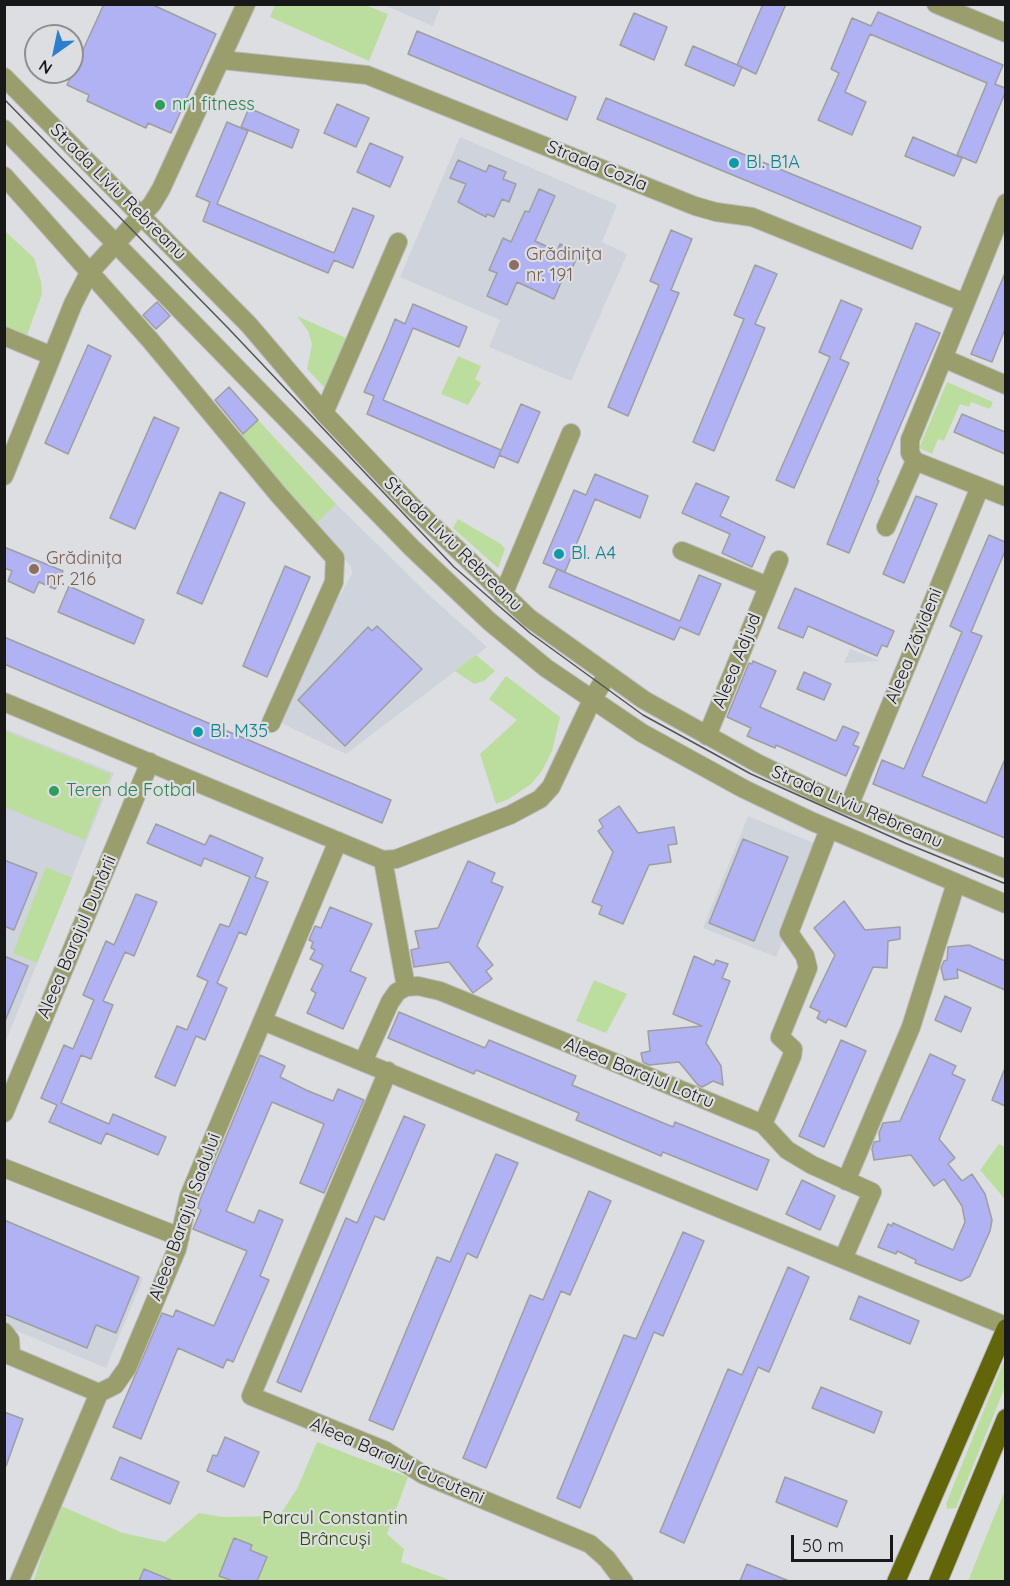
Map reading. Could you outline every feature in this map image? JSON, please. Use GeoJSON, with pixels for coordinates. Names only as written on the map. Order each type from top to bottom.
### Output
{"type":"FeatureCollection","features":[{"type":"Feature","properties":{"kind":"main road"},"geometry":{"type":"LineString","coordinates":[[896,1581],[1005,1327]]}},
{"type":"Feature","properties":{"kind":"main road"},"geometry":{"type":"LineString","coordinates":[[938,1581],[1005,1419]]}},
{"type":"Feature","properties":{"kind":"street"},"geometry":{"type":"LineString","coordinates":[[4,476],[52,356],[89,273],[114,244],[136,210],[161,189],[246,4]]}},
{"type":"Feature","properties":{"kind":"street"},"geometry":{"type":"LineString","coordinates":[[936,4],[1005,33]]}},
{"type":"Feature","properties":{"kind":"street","name":"Strada Cozla"},"geometry":{"type":"LineString","coordinates":[[222,60],[367,75],[695,206],[716,212],[752,217],[965,303]]}},
{"type":"Feature","properties":{"kind":"street","name":"Strada Liviu Rebreanu"},"geometry":{"type":"LineString","coordinates":[[4,77],[249,325],[324,413],[420,514],[503,595],[607,675],[707,736],[849,806],[1005,869]]}},
{"type":"Feature","properties":{"kind":"street","name":"Strada Liviu Rebreanu"},"geometry":{"type":"LineString","coordinates":[[4,129],[452,587],[521,648],[592,700],[689,760],[829,829],[1005,904]]}},
{"type":"Feature","properties":{"kind":"street"},"geometry":{"type":"LineString","coordinates":[[4,176],[151,341],[278,494],[335,558],[334,582],[271,723]]}},
{"type":"Feature","properties":{"kind":"street"},"geometry":{"type":"LineString","coordinates":[[1005,203],[910,440],[910,453],[915,461],[1005,497]]}},
{"type":"Feature","properties":{"kind":"street"},"geometry":{"type":"LineString","coordinates":[[324,413],[398,242]]}},
{"type":"Feature","properties":{"kind":"street"},"geometry":{"type":"LineString","coordinates":[[4,336],[52,356]]}},
{"type":"Feature","properties":{"kind":"street"},"geometry":{"type":"LineString","coordinates":[[943,358],[1005,385]]}},
{"type":"Feature","properties":{"kind":"street"},"geometry":{"type":"LineString","coordinates":[[503,595],[571,433]]}},
{"type":"Feature","properties":{"kind":"street"},"geometry":{"type":"LineString","coordinates":[[886,527],[915,461]]}},
{"type":"Feature","properties":{"kind":"street","name":"Aleea Zăvideni"},"geometry":{"type":"LineString","coordinates":[[849,806],[980,487]]}},
{"type":"Feature","properties":{"kind":"street"},"geometry":{"type":"LineString","coordinates":[[682,551],[768,586]]}},
{"type":"Feature","properties":{"kind":"street","name":"Aleea Adjud"},"geometry":{"type":"LineString","coordinates":[[707,736],[779,560]]}},
{"type":"Feature","properties":{"kind":"street"},"geometry":{"type":"LineString","coordinates":[[4,702],[383,860],[413,855],[540,799],[551,787],[592,700],[607,675]]}},
{"type":"Feature","properties":{"kind":"street","name":"Aleea Barajul Dunării"},"geometry":{"type":"LineString","coordinates":[[4,1113],[150,762]]}},
{"type":"Feature","properties":{"kind":"street"},"geometry":{"type":"LineString","coordinates":[[763,1124],[792,1056],[793,1049],[780,1037],[808,968],[806,956],[789,933],[829,829]]}},
{"type":"Feature","properties":{"kind":"street","name":"Aleea Barajul Sadului"},"geometry":{"type":"LineString","coordinates":[[19,1581],[99,1393],[115,1385],[127,1368],[180,1237],[189,1196],[338,841]]}},
{"type":"Feature","properties":{"kind":"street"},"geometry":{"type":"LineString","coordinates":[[363,1062],[390,1002],[397,992],[406,987],[383,860]]}},
{"type":"Feature","properties":{"kind":"street"},"geometry":{"type":"LineString","coordinates":[[846,1181],[911,1027],[956,883]]}},
{"type":"Feature","properties":{"kind":"street","name":"Aleea Barajul Lotru"},"geometry":{"type":"LineString","coordinates":[[406,987],[427,987],[440,991],[763,1124],[787,1150],[812,1165],[872,1192],[843,1259]]}},
{"type":"Feature","properties":{"kind":"street"},"geometry":{"type":"LineString","coordinates":[[263,1021],[1005,1327]]}},
{"type":"Feature","properties":{"kind":"street","name":"Aleea Barajul Cucuteni"},"geometry":{"type":"LineString","coordinates":[[388,1071],[251,1396],[384,1450],[430,1478],[590,1544],[607,1559],[624,1581]]}},
{"type":"Feature","properties":{"kind":"street"},"geometry":{"type":"LineString","coordinates":[[4,1168],[180,1237]]}},
{"type":"Feature","properties":{"kind":"street"},"geometry":{"type":"LineString","coordinates":[[4,1332],[10,1340],[8,1355],[99,1393]]}},
{"type":"Feature","properties":{"kind":"shaded area"},"geometry":{"type":"Polygon","coordinates":[[[384,5],[441,5],[433,26],[384,5]]]}},
{"type":"Feature","properties":{"kind":"shaded area","name":"Grădinița nr. 191"},"geometry":{"type":"Polygon","coordinates":[[[460,137],[617,205],[602,242],[627,254],[571,381],[489,347],[500,320],[400,277],[460,137]]]}},
{"type":"Feature","properties":{"kind":"shaded area"},"geometry":{"type":"Polygon","coordinates":[[[336,504],[429,595],[487,647],[346,754],[279,722],[328,616],[352,574],[351,566],[313,527],[336,504]]]}},
{"type":"Feature","properties":{"kind":"shaded area"},"geometry":{"type":"Polygon","coordinates":[[[850,649],[880,661],[844,663],[850,649]]]}},
{"type":"Feature","properties":{"kind":"shaded area"},"geometry":{"type":"Polygon","coordinates":[[[5,729],[114,773],[5,1043],[5,729]]]}},
{"type":"Feature","properties":{"kind":"shaded area"},"geometry":{"type":"Polygon","coordinates":[[[748,816],[821,846],[776,957],[703,928],[748,816]]]}},
{"type":"Feature","properties":{"kind":"shaded area"},"geometry":{"type":"Polygon","coordinates":[[[4,1220],[143,1278],[106,1368],[5,1326],[4,1220]]]}},
{"type":"Feature","properties":{"kind":"green space"},"geometry":{"type":"Polygon","coordinates":[[[275,5],[365,5],[388,14],[369,61],[270,17],[275,5]]]}},
{"type":"Feature","properties":{"kind":"green space"},"geometry":{"type":"Polygon","coordinates":[[[4,230],[34,258],[41,281],[42,294],[26,338],[5,329],[4,230]]]}},
{"type":"Feature","properties":{"kind":"green space"},"geometry":{"type":"Polygon","coordinates":[[[297,316],[346,338],[325,388],[307,369],[312,344],[308,331],[297,316]]]}},
{"type":"Feature","properties":{"kind":"green space"},"geometry":{"type":"Polygon","coordinates":[[[458,356],[481,366],[475,379],[481,383],[468,405],[441,394],[458,356]]]}},
{"type":"Feature","properties":{"kind":"green space"},"geometry":{"type":"Polygon","coordinates":[[[947,382],[993,402],[990,409],[971,402],[969,407],[960,404],[944,441],[938,439],[932,454],[919,448],[947,382]]]}},
{"type":"Feature","properties":{"kind":"green space"},"geometry":{"type":"Polygon","coordinates":[[[258,420],[336,504],[313,527],[236,440],[258,420]]]}},
{"type":"Feature","properties":{"kind":"green space"},"geometry":{"type":"Polygon","coordinates":[[[458,519],[501,544],[505,549],[498,568],[453,528],[458,519]]]}},
{"type":"Feature","properties":{"kind":"green space"},"geometry":{"type":"Polygon","coordinates":[[[476,655],[495,671],[484,681],[474,684],[455,671],[476,655]]]}},
{"type":"Feature","properties":{"kind":"green space"},"geometry":{"type":"Polygon","coordinates":[[[506,676],[560,717],[552,751],[542,771],[531,784],[509,799],[496,804],[480,754],[517,720],[489,699],[506,676]]]}},
{"type":"Feature","properties":{"kind":"green space","name":"Teren de Fotbal"},"geometry":{"type":"Polygon","coordinates":[[[5,731],[111,774],[85,840],[5,807],[5,731]]]}},
{"type":"Feature","properties":{"kind":"green space"},"geometry":{"type":"Polygon","coordinates":[[[46,867],[72,878],[37,963],[13,953],[46,867]]]}},
{"type":"Feature","properties":{"kind":"green space"},"geometry":{"type":"Polygon","coordinates":[[[594,980],[627,994],[606,1033],[576,1021],[594,980]]]}},
{"type":"Feature","properties":{"kind":"green space"},"geometry":{"type":"Polygon","coordinates":[[[999,1144],[1005,1147],[1004,1198],[980,1170],[999,1144]]]}},
{"type":"Feature","properties":{"kind":"green space"},"geometry":{"type":"Polygon","coordinates":[[[1005,1358],[1005,1387],[956,1508],[947,1509],[946,1504],[1005,1358]]]}},
{"type":"Feature","properties":{"kind":"green space","name":"Parcul Constantin Brâncuși"},"geometry":{"type":"Polygon","coordinates":[[[317,1442],[408,1477],[387,1534],[404,1549],[401,1562],[452,1581],[257,1581],[267,1557],[250,1550],[252,1545],[235,1538],[219,1576],[233,1581],[175,1581],[144,1570],[139,1581],[33,1582],[59,1505],[123,1533],[165,1542],[199,1513],[223,1517],[279,1516],[297,1489],[317,1442]]]}},
{"type":"Feature","properties":{"kind":"green space"},"geometry":{"type":"Polygon","coordinates":[[[1005,1490],[1005,1581],[968,1581],[1005,1490]]]}},
{"type":"Feature","properties":{"kind":"building"},"geometry":{"type":"Polygon","coordinates":[[[104,4],[151,4],[216,34],[171,133],[148,123],[146,128],[87,101],[89,95],[67,85],[84,84],[84,48],[104,4]]]}},
{"type":"Feature","properties":{"kind":"building"},"geometry":{"type":"Polygon","coordinates":[[[763,4],[786,4],[756,74],[737,65],[763,4]]]}},
{"type":"Feature","properties":{"kind":"building"},"geometry":{"type":"Polygon","coordinates":[[[878,12],[1003,65],[995,84],[1005,88],[1005,93],[976,163],[957,155],[987,83],[870,34],[845,92],[866,102],[852,135],[818,120],[839,73],[831,69],[852,18],[871,26],[878,12]]]}},
{"type":"Feature","properties":{"kind":"building"},"geometry":{"type":"Polygon","coordinates":[[[634,13],[667,27],[654,60],[620,45],[634,13]]]}},
{"type":"Feature","properties":{"kind":"building"},"geometry":{"type":"Polygon","coordinates":[[[417,31],[576,97],[567,120],[408,54],[417,31]]]}},
{"type":"Feature","properties":{"kind":"building"},"geometry":{"type":"Polygon","coordinates":[[[693,46],[742,67],[734,86],[685,65],[693,46]]]}},
{"type":"Feature","properties":{"kind":"building","name":"Bl. B1A"},"geometry":{"type":"Polygon","coordinates":[[[606,98],[921,227],[912,249],[597,119],[606,98]]]}},
{"type":"Feature","properties":{"kind":"building"},"geometry":{"type":"Polygon","coordinates":[[[337,104],[369,118],[356,147],[324,133],[337,104]]]}},
{"type":"Feature","properties":{"kind":"building"},"geometry":{"type":"Polygon","coordinates":[[[249,108],[299,130],[292,148],[241,127],[249,108]]]}},
{"type":"Feature","properties":{"kind":"building"},"geometry":{"type":"Polygon","coordinates":[[[227,122],[248,131],[217,204],[334,253],[353,208],[374,216],[353,268],[334,260],[328,273],[203,221],[210,202],[196,196],[227,122]]]}},
{"type":"Feature","properties":{"kind":"building"},"geometry":{"type":"Polygon","coordinates":[[[913,137],[962,158],[954,176],[905,156],[913,137]]]}},
{"type":"Feature","properties":{"kind":"building"},"geometry":{"type":"Polygon","coordinates":[[[370,143],[403,157],[390,187],[357,172],[370,143]]]}},
{"type":"Feature","properties":{"kind":"building"},"geometry":{"type":"Polygon","coordinates":[[[458,160],[486,172],[489,165],[506,172],[503,179],[516,184],[509,202],[502,199],[494,217],[487,214],[486,217],[458,202],[466,184],[450,178],[458,160]]]}},
{"type":"Feature","properties":{"kind":"building"},"geometry":{"type":"Polygon","coordinates":[[[539,189],[555,196],[535,241],[557,251],[560,244],[579,253],[568,277],[564,275],[554,299],[517,282],[507,305],[487,296],[497,273],[489,270],[503,238],[511,242],[525,211],[529,212],[539,189]]]}},
{"type":"Feature","properties":{"kind":"building"},"geometry":{"type":"Polygon","coordinates":[[[671,230],[692,239],[671,290],[679,293],[628,416],[608,407],[659,285],[650,281],[671,230]]]}},
{"type":"Feature","properties":{"kind":"building"},"geometry":{"type":"Polygon","coordinates":[[[755,265],[777,274],[755,324],[765,328],[714,451],[693,442],[744,319],[734,315],[755,265]]]}},
{"type":"Feature","properties":{"kind":"building"},"geometry":{"type":"Polygon","coordinates":[[[1005,273],[1005,329],[992,362],[971,354],[1005,273]]]}},
{"type":"Feature","properties":{"kind":"building"},"geometry":{"type":"Polygon","coordinates":[[[841,300],[862,309],[840,359],[849,363],[794,488],[776,480],[830,357],[819,352],[841,300]]]}},
{"type":"Feature","properties":{"kind":"building"},"geometry":{"type":"Polygon","coordinates":[[[157,302],[170,316],[156,329],[143,315],[157,302]]]}},
{"type":"Feature","properties":{"kind":"building"},"geometry":{"type":"Polygon","coordinates":[[[413,304],[467,327],[459,347],[413,328],[383,400],[501,450],[494,468],[367,414],[374,396],[364,392],[395,319],[405,324],[413,304]]]}},
{"type":"Feature","properties":{"kind":"building"},"geometry":{"type":"Polygon","coordinates":[[[916,323],[940,333],[877,480],[879,481],[849,553],[827,544],[916,323]]]}},
{"type":"Feature","properties":{"kind":"building"},"geometry":{"type":"Polygon","coordinates":[[[88,345],[111,356],[68,454],[45,443],[88,345]]]}},
{"type":"Feature","properties":{"kind":"building"},"geometry":{"type":"Polygon","coordinates":[[[229,387],[258,420],[243,434],[215,400],[229,387]]]}},
{"type":"Feature","properties":{"kind":"building"},"geometry":{"type":"Polygon","coordinates":[[[521,404],[540,412],[518,463],[499,455],[521,404]]]}},
{"type":"Feature","properties":{"kind":"building"},"geometry":{"type":"Polygon","coordinates":[[[962,414],[1005,432],[1005,454],[954,432],[962,414]]]}},
{"type":"Feature","properties":{"kind":"building"},"geometry":{"type":"Polygon","coordinates":[[[154,417],[179,428],[135,529],[110,518],[154,417]]]}},
{"type":"Feature","properties":{"kind":"building"},"geometry":{"type":"Polygon","coordinates":[[[595,474],[648,496],[640,518],[595,499],[565,572],[543,563],[574,490],[586,495],[595,474]]]}},
{"type":"Feature","properties":{"kind":"building"},"geometry":{"type":"Polygon","coordinates":[[[696,483],[729,497],[720,516],[765,537],[752,567],[722,553],[730,534],[682,513],[696,483]]]}},
{"type":"Feature","properties":{"kind":"building"},"geometry":{"type":"Polygon","coordinates":[[[220,492],[245,503],[202,604],[177,593],[220,492]]]}},
{"type":"Feature","properties":{"kind":"building"},"geometry":{"type":"Polygon","coordinates":[[[916,496],[937,504],[904,583],[883,574],[916,496]]]}},
{"type":"Feature","properties":{"kind":"building"},"geometry":{"type":"Polygon","coordinates":[[[989,535],[1005,542],[1005,551],[971,632],[982,636],[922,776],[986,803],[1005,759],[1005,838],[873,784],[882,760],[904,769],[962,632],[950,626],[989,535]]]}},
{"type":"Feature","properties":{"kind":"building","name":"Grădinița nr. 216"},"geometry":{"type":"Polygon","coordinates":[[[4,547],[63,571],[55,589],[39,582],[34,593],[8,581],[12,571],[4,568],[4,547]]]}},
{"type":"Feature","properties":{"kind":"building"},"geometry":{"type":"Polygon","coordinates":[[[285,566],[310,577],[267,677],[243,666],[285,566]]]}},
{"type":"Feature","properties":{"kind":"building"},"geometry":{"type":"Polygon","coordinates":[[[557,569],[680,621],[699,575],[721,584],[699,635],[680,627],[674,640],[549,587],[557,569]]]}},
{"type":"Feature","properties":{"kind":"building"},"geometry":{"type":"Polygon","coordinates":[[[69,586],[144,620],[134,644],[58,612],[69,586]]]}},
{"type":"Feature","properties":{"kind":"building"},"geometry":{"type":"Polygon","coordinates":[[[795,588],[894,631],[887,647],[882,645],[877,656],[808,626],[803,638],[778,628],[795,588]]]}},
{"type":"Feature","properties":{"kind":"building"},"geometry":{"type":"Polygon","coordinates":[[[377,626],[422,669],[345,746],[298,700],[368,627],[372,631],[377,626]]]}},
{"type":"Feature","properties":{"kind":"building","name":"Bl. M35"},"geometry":{"type":"Polygon","coordinates":[[[4,637],[391,800],[382,823],[4,664],[4,637]]]}},
{"type":"Feature","properties":{"kind":"building"},"geometry":{"type":"Polygon","coordinates":[[[753,661],[776,671],[760,707],[836,741],[843,726],[859,733],[853,745],[859,747],[846,776],[776,745],[775,748],[747,736],[751,728],[727,717],[749,663],[752,664],[753,661]]]}},
{"type":"Feature","properties":{"kind":"building"},"geometry":{"type":"Polygon","coordinates":[[[804,672],[831,684],[824,700],[797,689],[804,672]]]}},
{"type":"Feature","properties":{"kind":"building"},"geometry":{"type":"Polygon","coordinates":[[[619,806],[638,833],[674,827],[677,844],[668,845],[671,862],[649,865],[623,924],[599,914],[602,906],[592,902],[613,852],[598,831],[603,827],[599,820],[619,806]]]}},
{"type":"Feature","properties":{"kind":"building"},"geometry":{"type":"Polygon","coordinates":[[[156,824],[205,845],[210,835],[263,858],[255,877],[268,882],[246,935],[239,932],[217,983],[227,988],[205,1040],[196,1036],[175,1086],[155,1077],[177,1026],[187,1030],[208,981],[197,976],[220,924],[229,927],[250,877],[204,858],[201,866],[147,843],[156,824]]]}},
{"type":"Feature","properties":{"kind":"building"},"geometry":{"type":"Polygon","coordinates":[[[743,839],[788,857],[754,941],[709,923],[743,839]]]}},
{"type":"Feature","properties":{"kind":"building"},"geometry":{"type":"Polygon","coordinates":[[[4,860],[37,873],[14,930],[4,926],[4,860]]]}},
{"type":"Feature","properties":{"kind":"building"},"geometry":{"type":"Polygon","coordinates":[[[468,861],[495,873],[491,882],[503,887],[477,946],[493,965],[486,971],[492,979],[473,993],[449,962],[414,967],[411,950],[419,948],[415,931],[438,928],[468,861]]]}},
{"type":"Feature","properties":{"kind":"building"},"geometry":{"type":"Polygon","coordinates":[[[136,894],[157,902],[134,956],[125,952],[103,1001],[113,1005],[91,1059],[81,1055],[61,1103],[109,1124],[113,1114],[166,1137],[158,1155],[106,1133],[101,1144],[49,1122],[57,1105],[41,1098],[64,1045],[73,1049],[94,1000],[83,995],[106,941],[114,945],[136,894]]]}},
{"type":"Feature","properties":{"kind":"building"},"geometry":{"type":"Polygon","coordinates":[[[844,901],[865,930],[900,927],[900,939],[888,941],[887,968],[873,967],[846,1027],[828,1019],[826,1023],[817,1018],[820,1012],[810,1007],[835,955],[814,928],[844,901]]]}},
{"type":"Feature","properties":{"kind":"building"},"geometry":{"type":"Polygon","coordinates":[[[330,907],[372,924],[350,971],[366,978],[343,1029],[307,1013],[316,993],[311,990],[323,965],[310,959],[315,950],[311,948],[313,942],[309,940],[315,926],[321,928],[330,907]]]}},
{"type":"Feature","properties":{"kind":"building"},"geometry":{"type":"Polygon","coordinates":[[[969,945],[1005,961],[1005,990],[957,969],[958,978],[944,980],[941,968],[947,960],[948,947],[969,945]]]}},
{"type":"Feature","properties":{"kind":"building"},"geometry":{"type":"Polygon","coordinates":[[[4,956],[28,966],[5,1021],[4,1021],[4,956]]]}},
{"type":"Feature","properties":{"kind":"building"},"geometry":{"type":"Polygon","coordinates":[[[694,956],[714,965],[716,960],[728,964],[722,978],[730,981],[706,1043],[721,1066],[723,1085],[713,1081],[702,1087],[698,1085],[679,1062],[649,1065],[643,1062],[641,1053],[650,1051],[648,1031],[702,1026],[673,1014],[694,956]]]}},
{"type":"Feature","properties":{"kind":"building"},"geometry":{"type":"Polygon","coordinates":[[[945,996],[971,1008],[961,1032],[935,1020],[945,996]]]}},
{"type":"Feature","properties":{"kind":"building"},"geometry":{"type":"Polygon","coordinates":[[[399,1012],[485,1048],[489,1040],[576,1076],[572,1085],[673,1127],[675,1122],[769,1160],[757,1190],[663,1152],[661,1156],[576,1120],[579,1113],[476,1070],[474,1074],[388,1038],[399,1012]]]}},
{"type":"Feature","properties":{"kind":"building"},"geometry":{"type":"Polygon","coordinates":[[[841,1040],[866,1051],[824,1147],[799,1136],[841,1040]]]}},
{"type":"Feature","properties":{"kind":"building"},"geometry":{"type":"Polygon","coordinates":[[[930,1054],[956,1066],[952,1074],[965,1080],[939,1139],[955,1158],[948,1164],[962,1181],[972,1174],[985,1194],[992,1220],[990,1231],[970,1276],[961,1281],[915,1263],[916,1260],[897,1251],[896,1254],[878,1247],[888,1224],[892,1226],[893,1223],[953,1250],[965,1222],[962,1206],[944,1179],[934,1186],[911,1155],[874,1160],[872,1149],[874,1142],[880,1141],[879,1133],[883,1123],[900,1121],[930,1054]]]}},
{"type":"Feature","properties":{"kind":"building"},"geometry":{"type":"Polygon","coordinates":[[[260,1055],[285,1066],[280,1077],[306,1090],[333,1101],[338,1089],[364,1100],[324,1193],[300,1183],[324,1124],[272,1102],[226,1211],[254,1223],[259,1210],[283,1220],[260,1276],[269,1280],[233,1362],[227,1359],[223,1368],[178,1348],[141,1439],[113,1427],[162,1313],[173,1317],[176,1310],[214,1326],[247,1251],[193,1229],[201,1210],[198,1208],[200,1200],[260,1055]]]}},
{"type":"Feature","properties":{"kind":"building"},"geometry":{"type":"Polygon","coordinates":[[[1005,1068],[1005,1106],[992,1100],[1005,1068]]]}},
{"type":"Feature","properties":{"kind":"building"},"geometry":{"type":"Polygon","coordinates":[[[404,1116],[425,1125],[384,1220],[375,1216],[301,1392],[277,1382],[346,1218],[357,1223],[404,1116]]]}},
{"type":"Feature","properties":{"kind":"building"},"geometry":{"type":"Polygon","coordinates":[[[496,1154],[518,1163],[477,1258],[467,1253],[393,1430],[369,1420],[437,1257],[450,1262],[496,1154]]]}},
{"type":"Feature","properties":{"kind":"building"},"geometry":{"type":"Polygon","coordinates":[[[802,1180],[835,1196],[820,1230],[786,1214],[802,1180]]]}},
{"type":"Feature","properties":{"kind":"building"},"geometry":{"type":"Polygon","coordinates":[[[589,1191],[611,1201],[570,1295],[561,1291],[486,1468],[463,1458],[530,1295],[543,1300],[589,1191]]]}},
{"type":"Feature","properties":{"kind":"building"},"geometry":{"type":"Polygon","coordinates":[[[4,1220],[139,1277],[116,1333],[96,1325],[87,1348],[4,1314],[4,1220]]]}},
{"type":"Feature","properties":{"kind":"building"},"geometry":{"type":"Polygon","coordinates":[[[683,1232],[704,1241],[663,1336],[654,1332],[580,1508],[557,1498],[624,1335],[636,1339],[683,1232]]]}},
{"type":"Feature","properties":{"kind":"building"},"geometry":{"type":"Polygon","coordinates":[[[788,1267],[809,1277],[769,1372],[758,1367],[684,1543],[660,1532],[728,1369],[742,1375],[788,1267]]]}},
{"type":"Feature","properties":{"kind":"building"},"geometry":{"type":"Polygon","coordinates":[[[859,1296],[919,1321],[910,1344],[850,1319],[859,1296]]]}},
{"type":"Feature","properties":{"kind":"building"},"geometry":{"type":"Polygon","coordinates":[[[821,1387],[882,1412],[874,1433],[812,1408],[821,1387]]]}},
{"type":"Feature","properties":{"kind":"building"},"geometry":{"type":"Polygon","coordinates":[[[4,1412],[23,1419],[6,1466],[4,1466],[4,1412]]]}},
{"type":"Feature","properties":{"kind":"building"},"geometry":{"type":"Polygon","coordinates":[[[225,1437],[259,1452],[244,1487],[207,1471],[213,1455],[217,1456],[225,1437]]]}},
{"type":"Feature","properties":{"kind":"building"},"geometry":{"type":"Polygon","coordinates":[[[120,1457],[179,1482],[170,1504],[111,1479],[120,1457]]]}},
{"type":"Feature","properties":{"kind":"building"},"geometry":{"type":"Polygon","coordinates":[[[785,1477],[847,1501],[837,1527],[776,1502],[785,1477]]]}},
{"type":"Feature","properties":{"kind":"building"},"geometry":{"type":"Polygon","coordinates":[[[234,1538],[252,1545],[250,1550],[267,1557],[257,1581],[233,1581],[219,1576],[234,1538]]]}},
{"type":"Feature","properties":{"kind":"building"},"geometry":{"type":"Polygon","coordinates":[[[747,1564],[789,1581],[740,1581],[747,1564]]]}},
{"type":"Feature","properties":{"kind":"building"},"geometry":{"type":"Polygon","coordinates":[[[144,1569],[173,1581],[139,1581],[144,1569]]]}},
{"type":"Feature","properties":{"kind":"tram line"},"geometry":{"type":"LineString","coordinates":[[4,99],[228,328],[454,567],[530,633],[643,715],[751,774],[905,843],[1006,884]]}},
{"type":"Feature","properties":{"kind":"place","name":"nr1 fitness"},"geometry":{"type":"Point","coordinates":[160,105]}},
{"type":"Feature","properties":{"kind":"place","name":"Bl. B1A"},"geometry":{"type":"Point","coordinates":[734,163]}},
{"type":"Feature","properties":{"kind":"place","name":"Grădinița nr. 191"},"geometry":{"type":"Point","coordinates":[514,265]}},
{"type":"Feature","properties":{"kind":"place","name":"Bl. A4"},"geometry":{"type":"Point","coordinates":[559,554]}},
{"type":"Feature","properties":{"kind":"place","name":"Grădinița nr. 216"},"geometry":{"type":"Point","coordinates":[34,569]}},
{"type":"Feature","properties":{"kind":"place","name":"Bl. M35"},"geometry":{"type":"Point","coordinates":[198,732]}},
{"type":"Feature","properties":{"kind":"place","name":"Teren de Fotbal"},"geometry":{"type":"Point","coordinates":[54,791]}}]}
